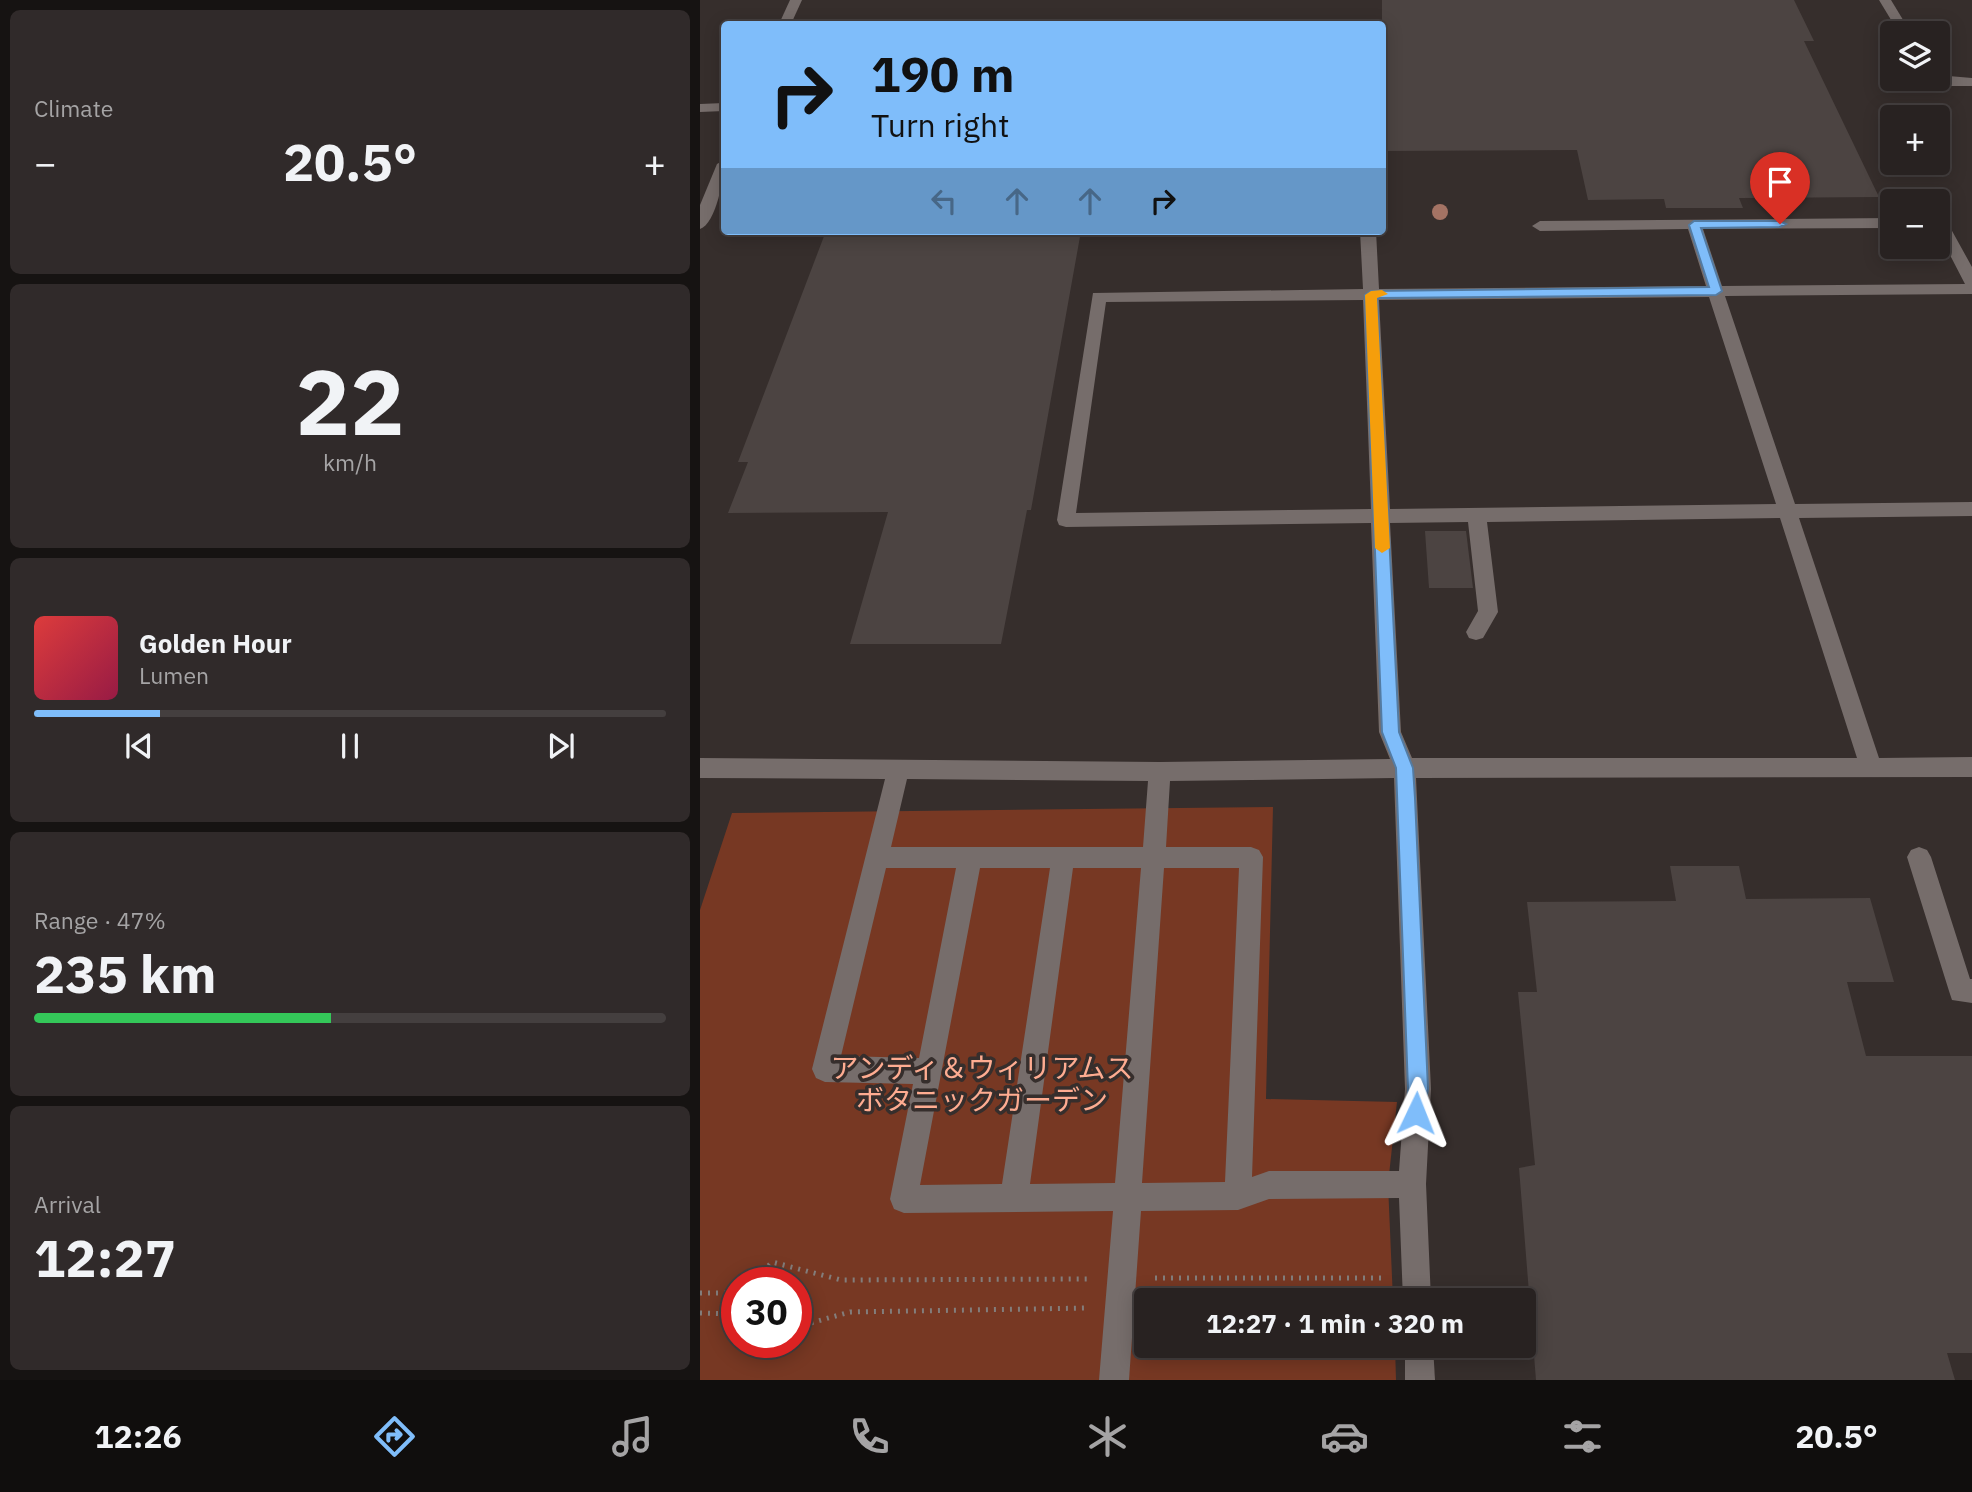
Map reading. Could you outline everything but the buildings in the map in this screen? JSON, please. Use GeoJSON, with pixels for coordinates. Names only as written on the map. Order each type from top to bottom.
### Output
{"type":"FeatureCollection","features":[{"type":"Feature","properties":{"kind":"street"},"geometry":{"type":"LineString","coordinates":[[786,21],[796,0]]}},
{"type":"Feature","properties":{"kind":"street"},"geometry":{"type":"LineString","coordinates":[[1885,0],[1898,21]]}},
{"type":"Feature","properties":{"kind":"street"},"geometry":{"type":"LineString","coordinates":[[1950,82],[1972,82]]}},
{"type":"Feature","properties":{"kind":"street"},"geometry":{"type":"LineString","coordinates":[[700,108],[721,107]]}},
{"type":"Feature","properties":{"kind":"street"},"geometry":{"type":"LineString","coordinates":[[700,224],[721,172]]}},
{"type":"Feature","properties":{"kind":"street"},"geometry":{"type":"LineString","coordinates":[[1540,226],[1880,223]]}},
{"type":"Feature","properties":{"kind":"street"},"geometry":{"type":"LineString","coordinates":[[1694,225],[1871,767]]}},
{"type":"Feature","properties":{"kind":"street"},"geometry":{"type":"LineString","coordinates":[[1368,235],[1391,732],[1405,768],[1418,1089],[1412,1184],[1417,1288]]}},
{"type":"Feature","properties":{"kind":"street"},"geometry":{"type":"LineString","coordinates":[[1950,240],[1972,282]]}},
{"type":"Feature","properties":{"kind":"street"},"geometry":{"type":"LineString","coordinates":[[1972,289],[1099,297],[1066,520],[1972,509]]}},
{"type":"Feature","properties":{"kind":"street"},"geometry":{"type":"LineString","coordinates":[[1476,632],[1488,612],[1477,515]]}},
{"type":"Feature","properties":{"kind":"street"},"geometry":{"type":"LineString","coordinates":[[700,768],[1160,772],[1405,768],[1972,767]]}},
{"type":"Feature","properties":{"kind":"street"},"geometry":{"type":"LineString","coordinates":[[898,771],[825,1069],[930,1071]]}},
{"type":"Feature","properties":{"kind":"street"},"geometry":{"type":"LineString","coordinates":[[1114,1380],[1160,772]]}},
{"type":"Feature","properties":{"kind":"street"},"geometry":{"type":"LineString","coordinates":[[1014,1198],[1063,857]]}},
{"type":"Feature","properties":{"kind":"street"},"geometry":{"type":"LineString","coordinates":[[876,858],[1251,857],[1238,1196]]}},
{"type":"Feature","properties":{"kind":"street"},"geometry":{"type":"LineString","coordinates":[[1919,857],[1961,991],[1972,991]]}},
{"type":"Feature","properties":{"kind":"street"},"geometry":{"type":"LineString","coordinates":[[970,858],[904,1199],[1238,1196],[1269,1185],[1412,1184]]}},
{"type":"Feature","properties":{"kind":"street"},"geometry":{"type":"LineString","coordinates":[[1419,1358],[1420,1380]]}},
{"type":"Feature","properties":{"kind":"path"},"geometry":{"type":"LineString","coordinates":[[767,1267],[772,1262],[792,1267]]}},
{"type":"Feature","properties":{"kind":"path"},"geometry":{"type":"LineString","coordinates":[[812,1272],[841,1279],[1123,1279],[1388,1288]]}},
{"type":"Feature","properties":{"kind":"path"},"geometry":{"type":"LineString","coordinates":[[700,1293],[721,1293]]}},
{"type":"Feature","properties":{"kind":"path"},"geometry":{"type":"LineString","coordinates":[[812,1323],[850,1312],[1120,1307]]}},
{"type":"Feature","properties":{"kind":"path"},"geometry":{"type":"LineString","coordinates":[[700,1313],[721,1314]]}},
{"type":"Feature","properties":{"kind":"green space","name":"アンディ＆ウィリアムス ボタニックガーデン"},"geometry":{"type":"Polygon","coordinates":[[[1273,807],[1266,1099],[1397,1102],[1388,1184],[1392,1288],[1134,1288],[1134,1358],[1395,1358],[1396,1380],[700,1380],[700,910],[732,813],[1273,807]]]}},
{"type":"Feature","properties":{"kind":"slow traffic"},"geometry":{"type":"LineString","coordinates":[[1382,294],[1371,295],[1382,548]]}},
{"type":"Feature","properties":{"kind":"route"},"geometry":{"type":"LineString","coordinates":[[1416,1113],[1418,1089],[1405,768],[1391,732],[1371,295],[1716,291],[1694,225],[1780,224]]}}]}
